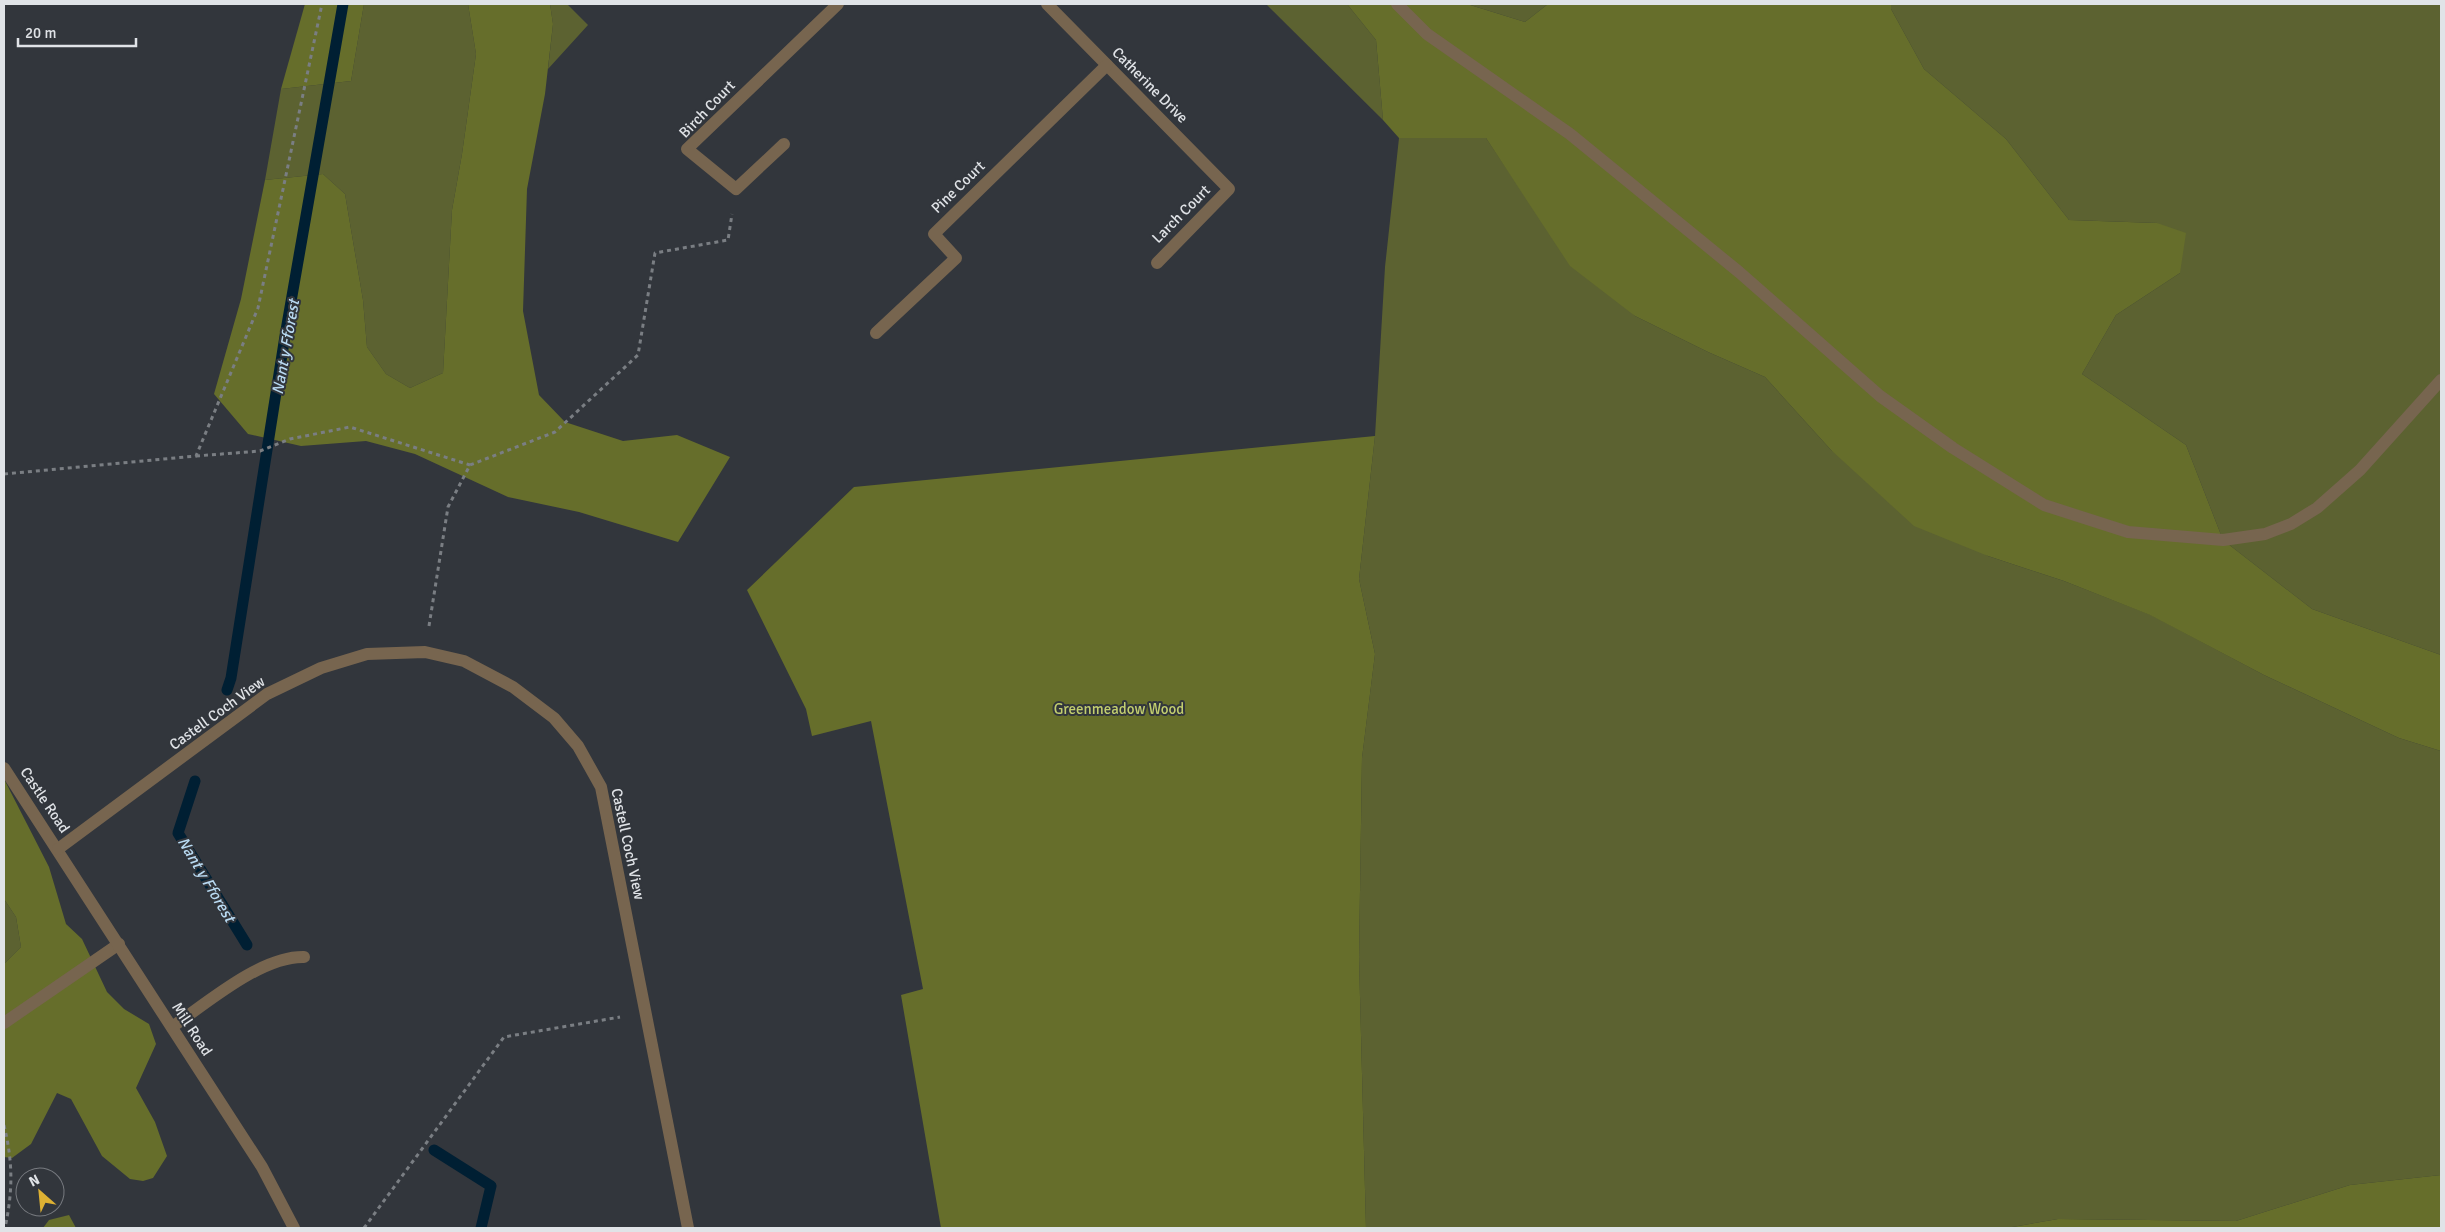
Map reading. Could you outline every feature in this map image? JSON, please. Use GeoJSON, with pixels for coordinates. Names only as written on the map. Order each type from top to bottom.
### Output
{"type":"FeatureCollection","features":[{"type":"Feature","properties":{"kind":"street","name":"Birch Court"},"geometry":{"type":"LineString","coordinates":[[736,189],[687,149],[838,4]]}},
{"type":"Feature","properties":{"kind":"street","name":"Catherine Drive"},"geometry":{"type":"LineString","coordinates":[[1047,4],[1230,189]]}},
{"type":"Feature","properties":{"kind":"street"},"geometry":{"type":"LineString","coordinates":[[1397,4],[1427,34],[1570,134],[1739,272],[1880,396],[1953,448],[2044,505],[2128,532],[2223,540],[2265,534],[2292,524],[2318,508],[2360,470],[2441,380]]}},
{"type":"Feature","properties":{"kind":"street","name":"Pine Court"},"geometry":{"type":"LineString","coordinates":[[876,332],[956,258],[934,234],[1107,65]]}},
{"type":"Feature","properties":{"kind":"street"},"geometry":{"type":"LineString","coordinates":[[736,189],[784,144]]}},
{"type":"Feature","properties":{"kind":"street","name":"Larch Court"},"geometry":{"type":"LineString","coordinates":[[1156,263],[1230,189]]}},
{"type":"Feature","properties":{"kind":"street","name":"Castell Coch View"},"geometry":{"type":"LineString","coordinates":[[58,850],[267,694],[320,668],[367,654],[425,652],[464,661],[513,687],[554,718],[578,746],[601,787],[688,1228]]}},
{"type":"Feature","properties":{"kind":"street","name":"Castle Road"},"geometry":{"type":"LineString","coordinates":[[4,768],[58,850]]}},
{"type":"Feature","properties":{"kind":"street","name":"Mill Road"},"geometry":{"type":"LineString","coordinates":[[58,850],[262,1167],[294,1228]]}},
{"type":"Feature","properties":{"kind":"street"},"geometry":{"type":"LineString","coordinates":[[4,1023],[119,944]]}},
{"type":"Feature","properties":{"kind":"street"},"geometry":{"type":"LineString","coordinates":[[172,1027],[257,970],[292,956],[304,956]]}},
{"type":"Feature","properties":{"kind":"path"},"geometry":{"type":"LineString","coordinates":[[196,456],[258,308],[322,4]]}},
{"type":"Feature","properties":{"kind":"path"},"geometry":{"type":"LineString","coordinates":[[4,474],[260,451],[290,439],[350,427],[470,465],[555,432],[638,355],[655,253],[728,240],[736,189]]}},
{"type":"Feature","properties":{"kind":"path"},"geometry":{"type":"LineString","coordinates":[[425,652],[448,507],[470,465]]}},
{"type":"Feature","properties":{"kind":"path"},"geometry":{"type":"LineString","coordinates":[[364,1228],[504,1037],[645,1012]]}},
{"type":"Feature","properties":{"kind":"path"},"geometry":{"type":"LineString","coordinates":[[4,1125],[12,1158],[9,1208],[5,1228]]}},
{"type":"Feature","properties":{"kind":"green space"},"geometry":{"type":"Polygon","coordinates":[[[305,4],[364,4],[351,81],[281,89],[305,4]]]}},
{"type":"Feature","properties":{"kind":"green space"},"geometry":{"type":"Polygon","coordinates":[[[364,4],[468,4],[476,54],[452,210],[443,373],[410,388],[386,374],[367,347],[363,300],[345,194],[323,174],[265,180],[281,89],[351,81],[364,4]]]}},
{"type":"Feature","properties":{"kind":"green space"},"geometry":{"type":"Polygon","coordinates":[[[468,4],[550,4],[553,24],[545,94],[527,189],[523,311],[539,395],[565,422],[623,441],[677,435],[730,457],[678,542],[579,512],[508,497],[415,454],[366,441],[301,446],[248,434],[214,394],[241,299],[265,180],[323,174],[345,194],[363,300],[367,347],[386,374],[410,388],[443,373],[452,210],[476,54],[468,4]]]}},
{"type":"Feature","properties":{"kind":"green space"},"geometry":{"type":"Polygon","coordinates":[[[550,4],[567,4],[588,25],[548,69],[553,24],[550,4]]]}},
{"type":"Feature","properties":{"kind":"green space"},"geometry":{"type":"Polygon","coordinates":[[[1266,4],[1347,4],[1376,40],[1383,120],[1266,4]]]}},
{"type":"Feature","properties":{"kind":"green space"},"geometry":{"type":"Polygon","coordinates":[[[1347,4],[1467,4],[1525,22],[1548,4],[1891,4],[1891,9],[1924,69],[2006,139],[2069,220],[2157,223],[2186,233],[2180,273],[2116,315],[2082,374],[2186,445],[2223,540],[2312,609],[2441,655],[2441,751],[2399,738],[2264,675],[2150,615],[2064,581],[1988,556],[1914,526],[1831,450],[1765,377],[1708,352],[1635,316],[1570,266],[1486,138],[1399,138],[1383,120],[1376,40],[1347,4]]]}},
{"type":"Feature","properties":{"kind":"green space"},"geometry":{"type":"Polygon","coordinates":[[[1467,4],[1548,4],[1525,22],[1467,4]]]}},
{"type":"Feature","properties":{"kind":"green space"},"geometry":{"type":"Polygon","coordinates":[[[1891,4],[2441,4],[2441,655],[2312,609],[2223,540],[2186,445],[2082,374],[2116,315],[2180,273],[2157,223],[2069,220],[2006,139],[1924,69],[1891,9],[1891,4]]]}},
{"type":"Feature","properties":{"kind":"green space"},"geometry":{"type":"Polygon","coordinates":[[[1399,138],[1486,138],[1525,196],[1635,316],[1708,352],[1765,377],[1831,450],[1988,556],[2064,581],[2151,615],[2264,675],[2399,738],[2441,751],[2441,1175],[2350,1185],[2236,1221],[2058,1219],[2007,1228],[1366,1228],[1359,958],[1362,758],[1375,654],[1359,579],[1375,436],[1385,267],[1399,138]]]}},
{"type":"Feature","properties":{"kind":"green space","name":"Greenmeadow Wood"},"geometry":{"type":"Polygon","coordinates":[[[1375,436],[1359,579],[1375,654],[1362,758],[1359,958],[1366,1228],[941,1228],[901,995],[923,989],[871,721],[812,736],[806,709],[747,590],[854,487],[1375,436]]]}},
{"type":"Feature","properties":{"kind":"green space"},"geometry":{"type":"Polygon","coordinates":[[[4,779],[49,867],[66,924],[82,939],[107,992],[124,1009],[149,1024],[156,1044],[136,1088],[155,1122],[167,1156],[153,1178],[143,1181],[130,1179],[102,1156],[71,1099],[57,1093],[31,1144],[12,1158],[4,1157],[4,964],[21,947],[16,917],[4,899],[4,779]]]}},
{"type":"Feature","properties":{"kind":"green space"},"geometry":{"type":"Polygon","coordinates":[[[4,899],[16,917],[21,947],[4,964],[4,899]]]}},
{"type":"Feature","properties":{"kind":"green space"},"geometry":{"type":"Polygon","coordinates":[[[2441,1175],[2441,1228],[2007,1228],[2058,1219],[2236,1221],[2350,1185],[2441,1175]]]}},
{"type":"Feature","properties":{"kind":"green space"},"geometry":{"type":"Polygon","coordinates":[[[69,1215],[76,1228],[43,1228],[49,1220],[69,1215]]]}},
{"type":"Feature","properties":{"kind":"waterway","name":"Nant y Fforest"},"geometry":{"type":"LineString","coordinates":[[227,690],[231,678],[285,336],[343,4]]}},
{"type":"Feature","properties":{"kind":"waterway","name":"Nant y Fforest"},"geometry":{"type":"LineString","coordinates":[[195,781],[178,833],[247,945]]}},
{"type":"Feature","properties":{"kind":"waterway","name":"Nant y Fforest"},"geometry":{"type":"LineString","coordinates":[[434,1150],[491,1186],[481,1228]]}}]}
